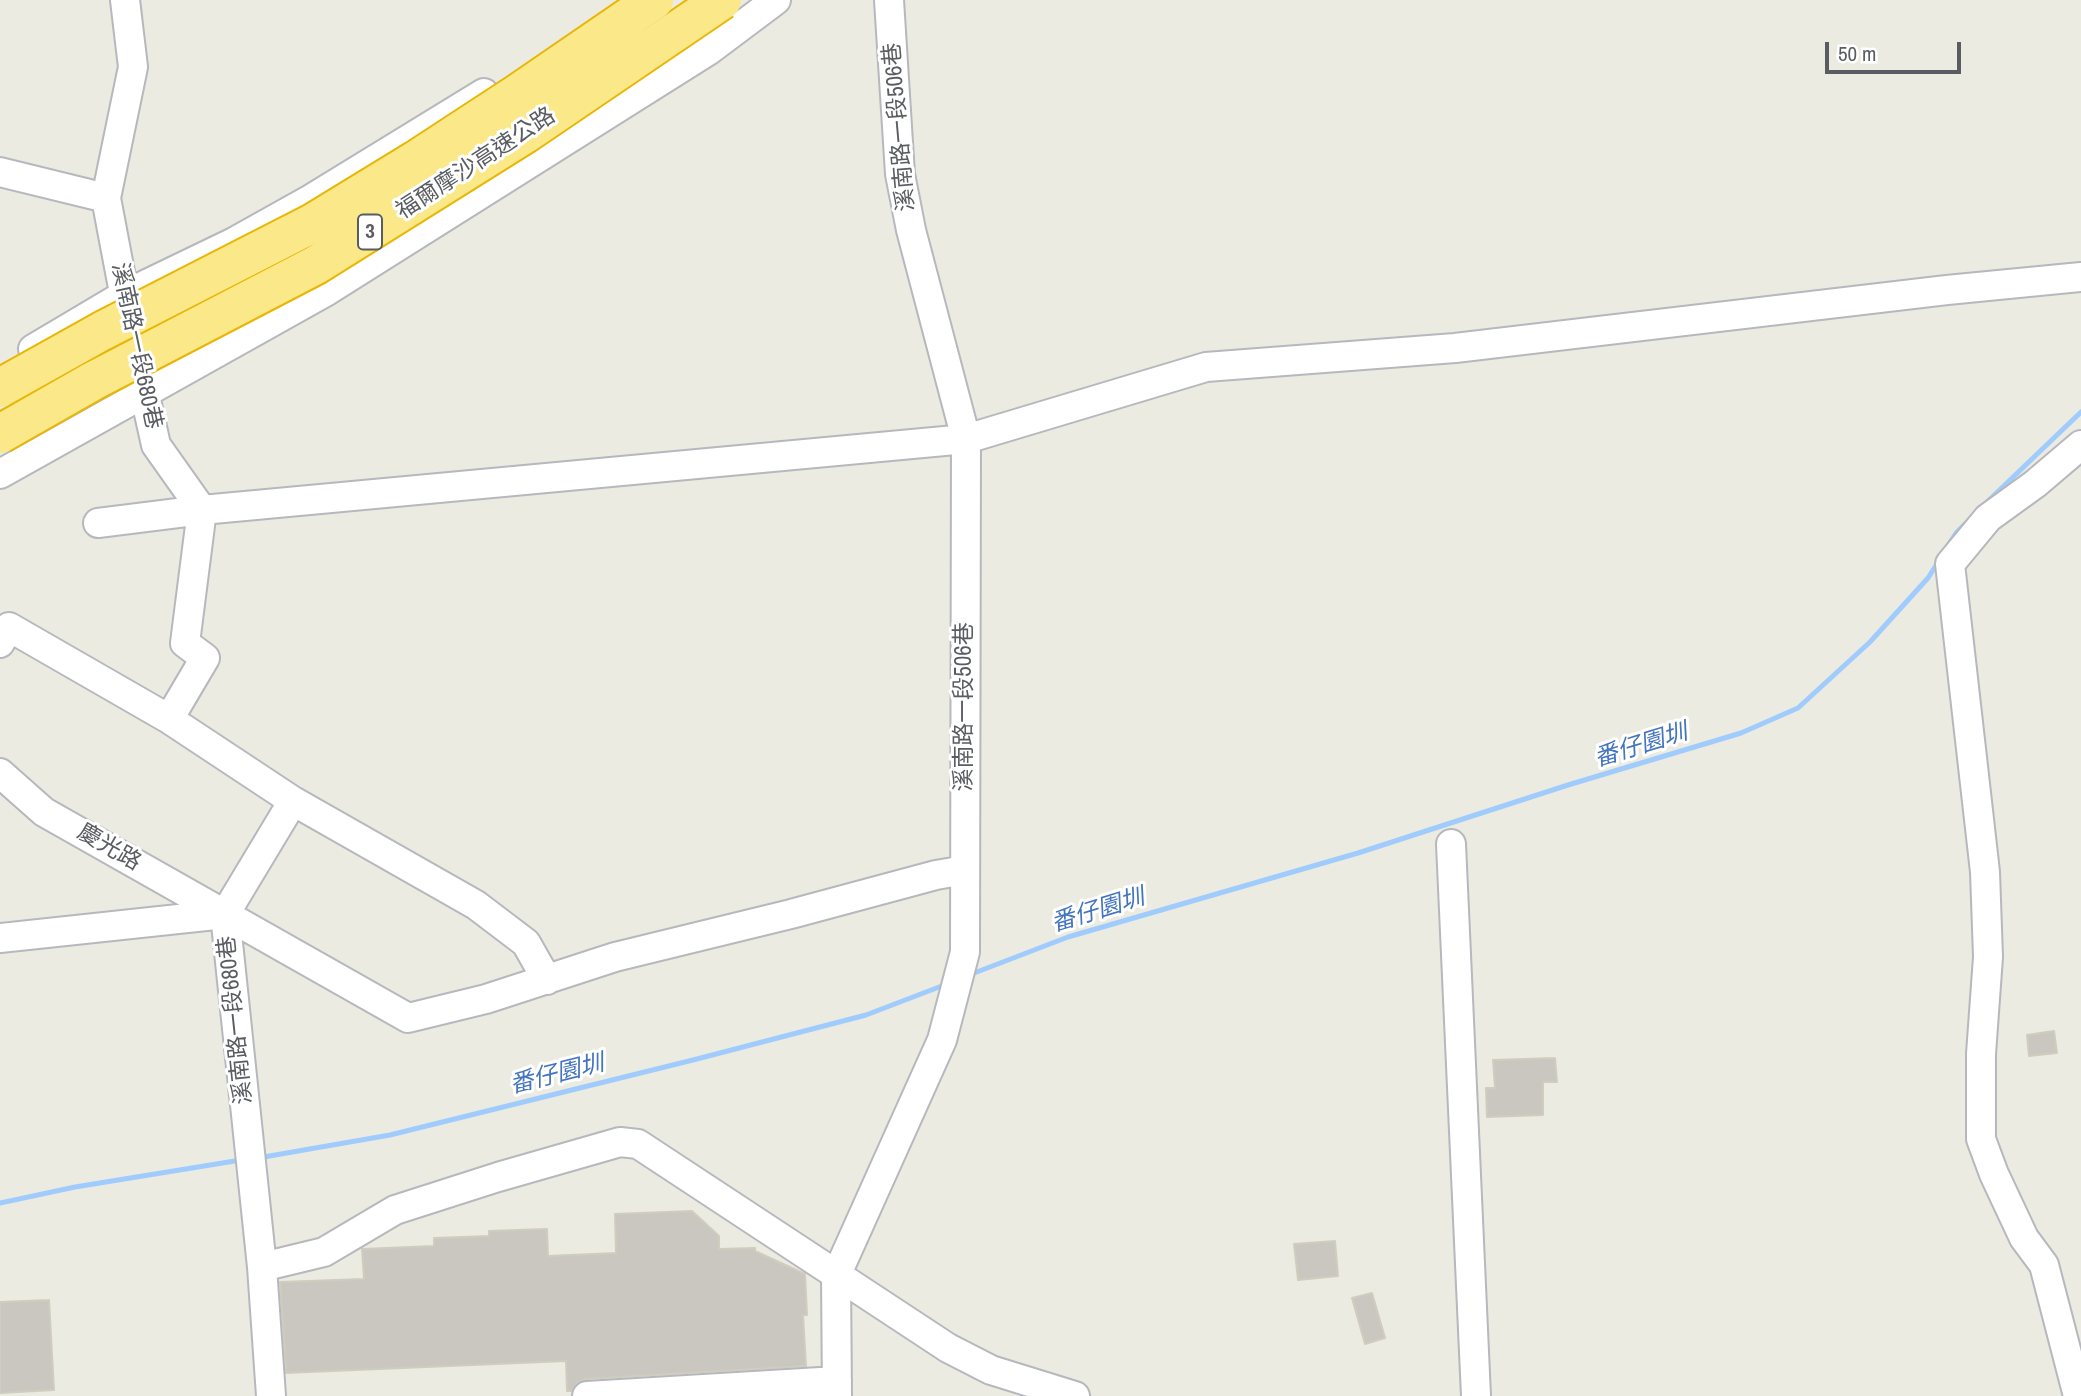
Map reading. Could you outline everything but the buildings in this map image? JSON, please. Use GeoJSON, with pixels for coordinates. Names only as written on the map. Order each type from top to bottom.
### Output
{"type":"FeatureCollection","features":[{"type":"Feature","properties":{"kind":"highway","name":"福爾摩沙高速公路"},"geometry":{"type":"LineString","coordinates":[[0,388],[102,331],[313,223],[495,109],[654,0]]}},
{"type":"Feature","properties":{"kind":"highway","name":"福爾摩沙高速公路"},"geometry":{"type":"LineString","coordinates":[[0,434],[93,381],[316,265],[525,134],[722,0]]}},
{"type":"Feature","properties":{"kind":"street","name":"溪南路一段680巷"},"geometry":{"type":"LineString","coordinates":[[125,0],[133,67],[106,198],[156,445],[202,510]]}},
{"type":"Feature","properties":{"kind":"street"},"geometry":{"type":"LineString","coordinates":[[0,368],[124,295],[234,242],[311,199],[465,106],[625,0]]}},
{"type":"Feature","properties":{"kind":"street"},"geometry":{"type":"LineString","coordinates":[[0,474],[327,291],[708,51],[776,0]]}},
{"type":"Feature","properties":{"kind":"street","name":"溪南路一段506巷"},"geometry":{"type":"LineString","coordinates":[[837,1388],[836,1276],[942,1040],[965,952],[966,439],[911,230],[901,174],[889,0]]}},
{"type":"Feature","properties":{"kind":"street"},"geometry":{"type":"LineString","coordinates":[[0,172],[106,198]]}},
{"type":"Feature","properties":{"kind":"street"},"geometry":{"type":"LineString","coordinates":[[98,523],[202,510],[966,439],[1206,368],[1455,348],[1947,290],[2081,277]]}},
{"type":"Feature","properties":{"kind":"street"},"geometry":{"type":"LineString","coordinates":[[2078,1396],[2044,1265],[2024,1238],[1981,1139],[1981,1054],[1988,957],[1985,872],[1950,564],[1988,518],[2035,484],[2081,445]]}},
{"type":"Feature","properties":{"kind":"street"},"geometry":{"type":"LineString","coordinates":[[169,719],[205,658],[185,643],[202,510]]}},
{"type":"Feature","properties":{"kind":"street"},"geometry":{"type":"LineString","coordinates":[[0,643],[9,627],[169,719],[293,801],[476,905],[526,943],[547,980]]}},
{"type":"Feature","properties":{"kind":"street","name":"慶光路"},"geometry":{"type":"LineString","coordinates":[[0,773],[44,812],[408,1018],[486,999],[615,957],[936,875],[965,870]]}},
{"type":"Feature","properties":{"kind":"street","name":"溪南路一段680巷"},"geometry":{"type":"LineString","coordinates":[[262,1267],[225,914],[293,801]]}},
{"type":"Feature","properties":{"kind":"street"},"geometry":{"type":"LineString","coordinates":[[1451,844],[1476,1396]]}},
{"type":"Feature","properties":{"kind":"street"},"geometry":{"type":"LineString","coordinates":[[0,938],[225,914]]}},
{"type":"Feature","properties":{"kind":"street"},"geometry":{"type":"LineString","coordinates":[[271,1396],[262,1267],[324,1252],[395,1210],[620,1142],[638,1144],[948,1348],[991,1370],[1076,1396]]}},
{"type":"Feature","properties":{"kind":"street"},"geometry":{"type":"LineString","coordinates":[[587,1396],[837,1388]]}},
{"type":"Feature","properties":{"kind":"waterway","name":"番仔園圳"},"geometry":{"type":"LineString","coordinates":[[1986,503],[2081,412]]}},
{"type":"Feature","properties":{"kind":"waterway","name":"番仔園圳"},"geometry":{"type":"LineString","coordinates":[[1949,544],[1969,520]]}},
{"type":"Feature","properties":{"kind":"waterway","name":"番仔園圳"},"geometry":{"type":"LineString","coordinates":[[969,975],[1068,937],[1358,853],[1568,785],[1741,733],[1798,708],[1870,642],[1928,578],[1940,559]]}},
{"type":"Feature","properties":{"kind":"waterway","name":"番仔園圳"},"geometry":{"type":"LineString","coordinates":[[258,1158],[390,1135],[693,1060],[866,1015],[947,984]]}},
{"type":"Feature","properties":{"kind":"waterway","name":"番仔園圳"},"geometry":{"type":"LineString","coordinates":[[0,1203],[75,1187],[241,1160]]}}]}
